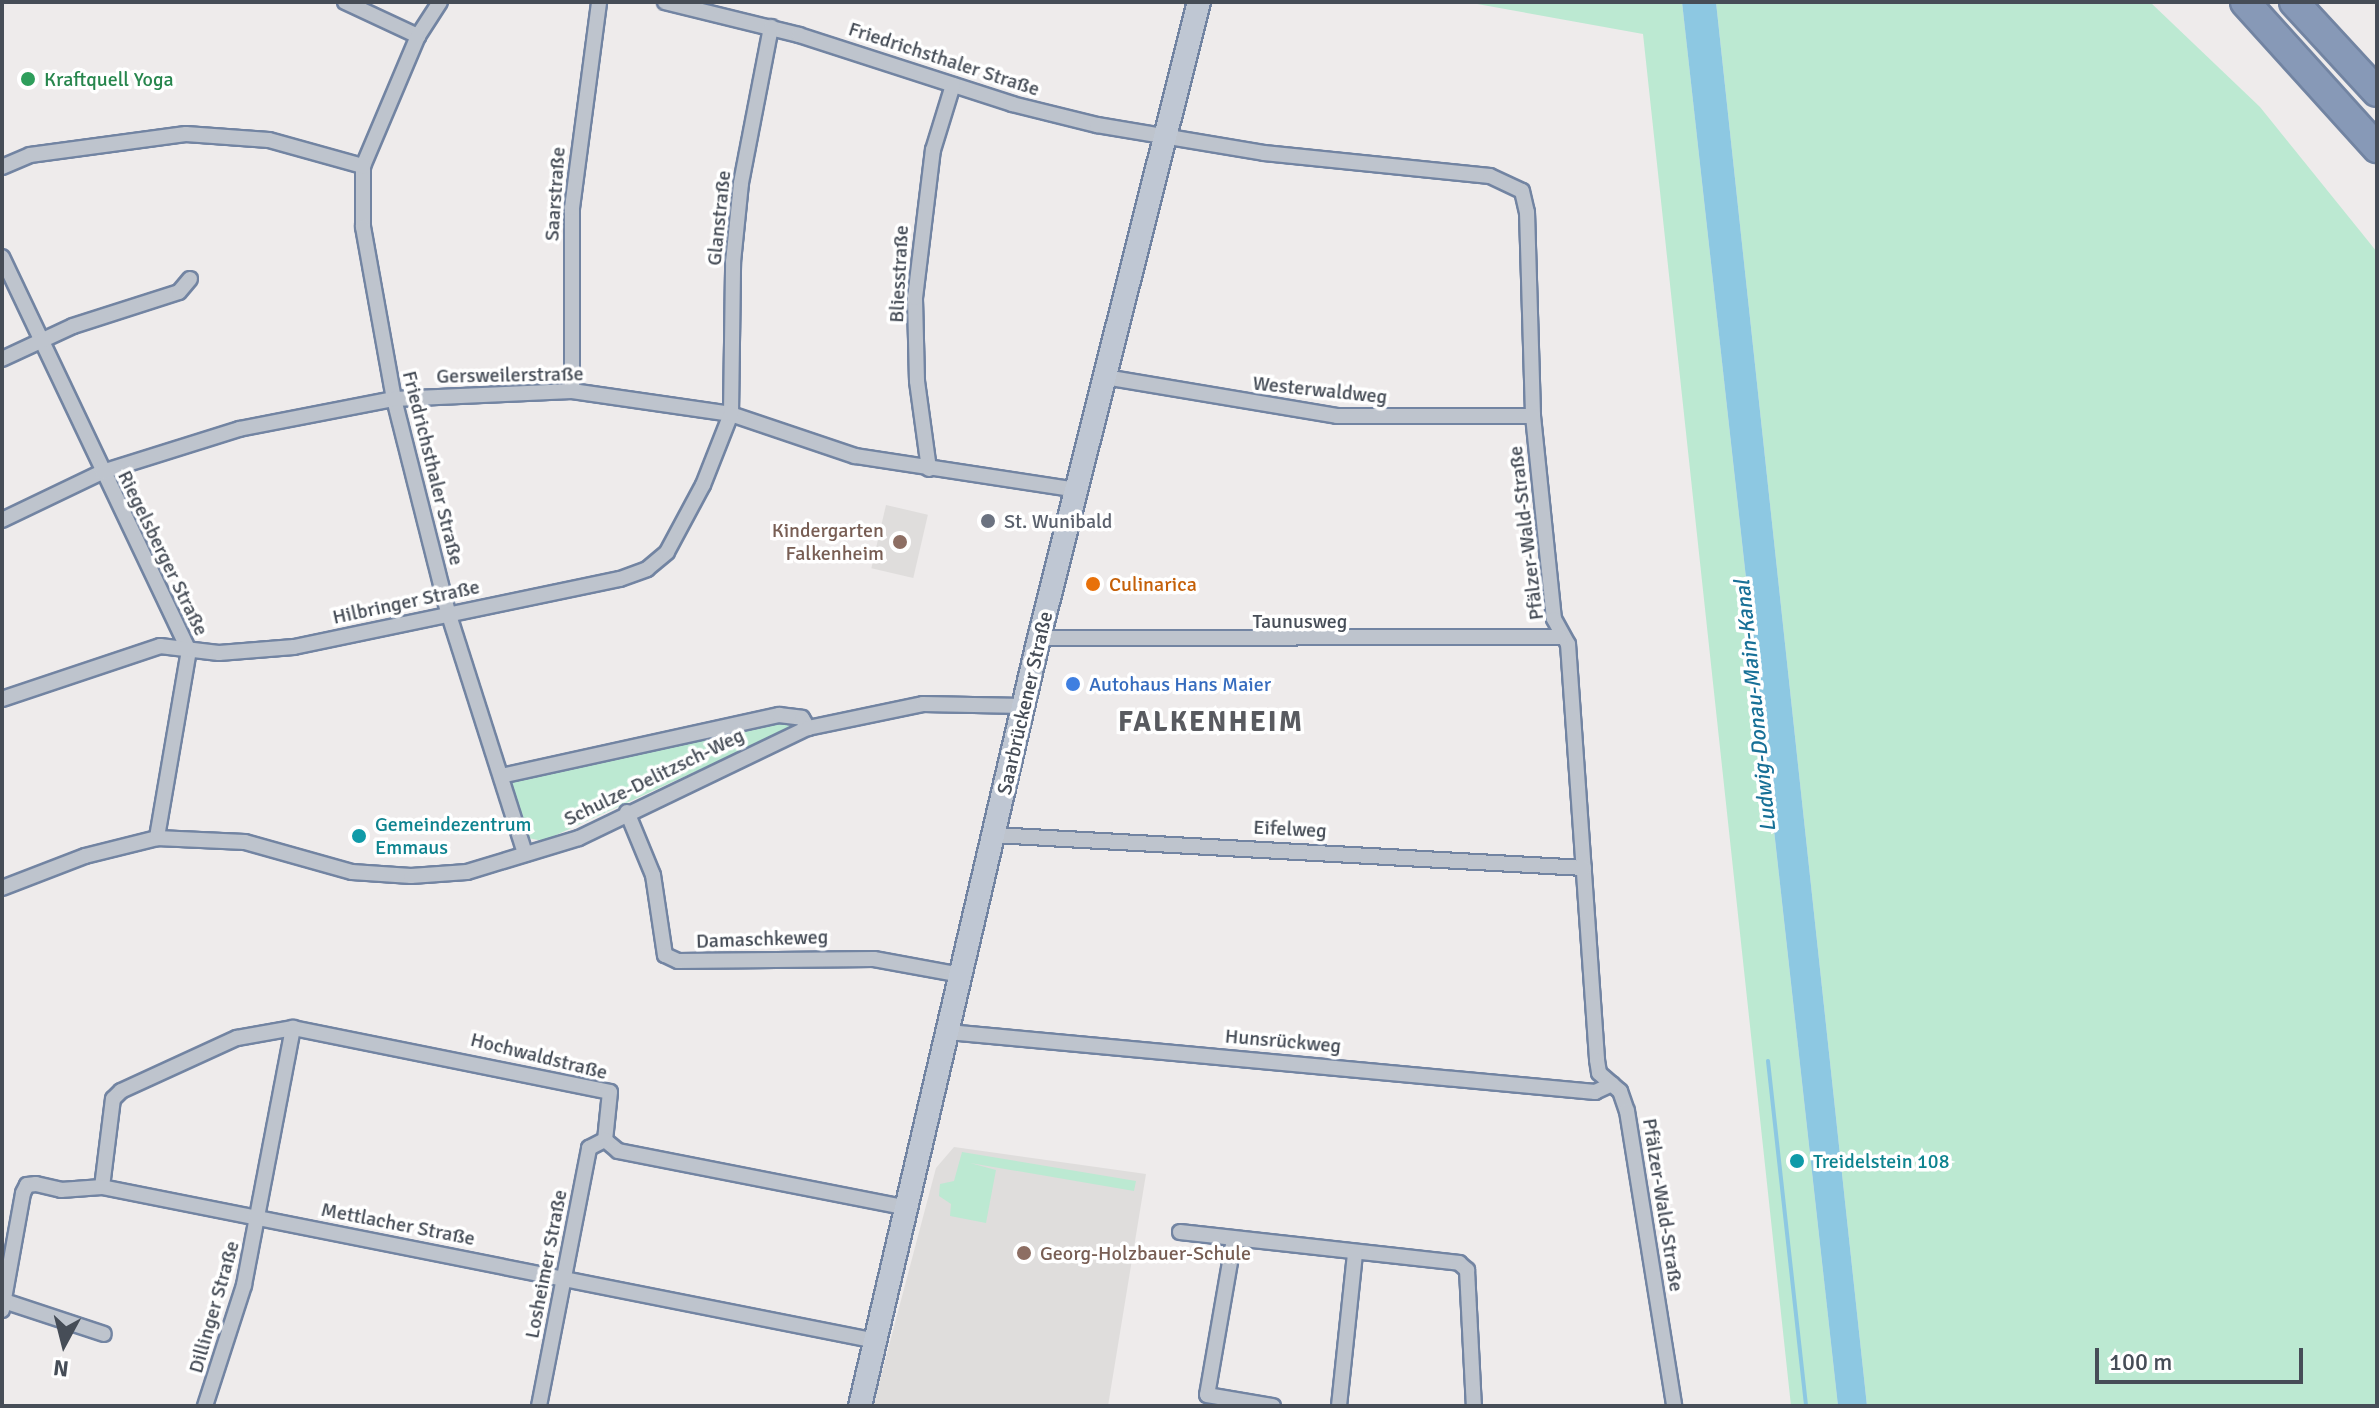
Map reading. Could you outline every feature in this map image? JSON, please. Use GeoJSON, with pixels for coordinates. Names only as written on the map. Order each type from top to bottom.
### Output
{"type":"FeatureCollection","features":[{"type":"Feature","properties":{"kind":"highway"},"geometry":{"type":"LineString","coordinates":[[2245,2],[2377,148]]}},
{"type":"Feature","properties":{"kind":"highway"},"geometry":{"type":"LineString","coordinates":[[2294,2],[2377,92]]}},
{"type":"Feature","properties":{"kind":"main road","name":"Saarbrückener Straße"},"geometry":{"type":"LineString","coordinates":[[860,1406],[1039,638],[1199,2]]}},
{"type":"Feature","properties":{"kind":"street"},"geometry":{"type":"LineString","coordinates":[[345,2],[418,36]]}},
{"type":"Feature","properties":{"kind":"street","name":"Friedrichsthaler Straße"},"geometry":{"type":"LineString","coordinates":[[440,2],[418,36],[363,166],[363,227],[394,399],[448,612],[525,854]]}},
{"type":"Feature","properties":{"kind":"street","name":"Saarstraße"},"geometry":{"type":"LineString","coordinates":[[572,391],[572,208],[599,2]]}},
{"type":"Feature","properties":{"kind":"street","name":"Friedrichsthaler Straße"},"geometry":{"type":"LineString","coordinates":[[665,2],[771,27],[1060,116],[1165,137]]}},
{"type":"Feature","properties":{"kind":"street","name":"Glanstraße"},"geometry":{"type":"LineString","coordinates":[[731,414],[739,199],[771,27]]}},
{"type":"Feature","properties":{"kind":"street","name":"Bliesstraße"},"geometry":{"type":"LineString","coordinates":[[929,469],[917,381],[915,298],[933,150],[953,85]]}},
{"type":"Feature","properties":{"kind":"street"},"geometry":{"type":"LineString","coordinates":[[2,167],[30,155],[186,134],[269,140],[363,166]]}},
{"type":"Feature","properties":{"kind":"street","name":"Pfälzer-Wald-Straße"},"geometry":{"type":"LineString","coordinates":[[1165,137],[1490,176],[1522,191],[1527,212],[1533,416],[1544,539],[1560,637],[1568,644],[1599,1073],[1612,1084],[1627,1111],[1674,1406]]}},
{"type":"Feature","properties":{"kind":"street","name":"Riegelsberger Straße"},"geometry":{"type":"LineString","coordinates":[[2,257],[189,650],[157,838]]}},
{"type":"Feature","properties":{"kind":"street"},"geometry":{"type":"LineString","coordinates":[[2,359],[107,313],[179,292],[190,279]]}},
{"type":"Feature","properties":{"kind":"street","name":"Westerwaldweg"},"geometry":{"type":"LineString","coordinates":[[1105,377],[1337,416],[1533,416]]}},
{"type":"Feature","properties":{"kind":"street","name":"Gersweilerstraße"},"geometry":{"type":"LineString","coordinates":[[2,520],[102,472],[239,429],[394,399],[572,391],[731,414],[855,456],[1076,490]]}},
{"type":"Feature","properties":{"kind":"street","name":"Hilbringer Straße"},"geometry":{"type":"LineString","coordinates":[[2,699],[160,646],[219,653],[294,647],[647,569],[667,552],[703,485],[731,414]]}},
{"type":"Feature","properties":{"kind":"street","name":"Taunusweg"},"geometry":{"type":"LineString","coordinates":[[1039,638],[1560,637]]}},
{"type":"Feature","properties":{"kind":"street","name":"Schulze-Delitzsch-Weg"},"geometry":{"type":"LineString","coordinates":[[2,888],[85,856],[157,838],[245,842],[352,872],[411,876],[467,872],[579,838],[627,812],[808,728],[923,704],[1024,706]]}},
{"type":"Feature","properties":{"kind":"street","name":"Schulze-Delitzsch-Weg"},"geometry":{"type":"LineString","coordinates":[[501,776],[779,715],[802,718],[808,728]]}},
{"type":"Feature","properties":{"kind":"street","name":"Damaschkeweg"},"geometry":{"type":"LineString","coordinates":[[627,812],[653,875],[665,955],[678,961],[874,959],[961,975]]}},
{"type":"Feature","properties":{"kind":"street","name":"Eifelweg"},"geometry":{"type":"LineString","coordinates":[[994,835],[1584,868]]}},
{"type":"Feature","properties":{"kind":"street"},"geometry":{"type":"LineString","coordinates":[[260,1218],[293,1028]]}},
{"type":"Feature","properties":{"kind":"street","name":"Hochwaldstraße"},"geometry":{"type":"LineString","coordinates":[[102,1187],[113,1099],[121,1091],[237,1038],[293,1028],[610,1092],[605,1140]]}},
{"type":"Feature","properties":{"kind":"street","name":"Hunsrückweg"},"geometry":{"type":"LineString","coordinates":[[948,1032],[1595,1092],[1612,1084]]}},
{"type":"Feature","properties":{"kind":"street"},"geometry":{"type":"LineString","coordinates":[[605,1140],[618,1151],[908,1208]]}},
{"type":"Feature","properties":{"kind":"street","name":"Losheimer Straße"},"geometry":{"type":"LineString","coordinates":[[539,1406],[589,1148],[605,1140]]}},
{"type":"Feature","properties":{"kind":"street","name":"Mettlacher Straße"},"geometry":{"type":"LineString","coordinates":[[104,1334],[3,1305],[27,1185],[102,1187],[563,1276],[876,1341]]}},
{"type":"Feature","properties":{"kind":"street","name":"Dillinger Straße"},"geometry":{"type":"LineString","coordinates":[[205,1406],[260,1218]]}},
{"type":"Feature","properties":{"kind":"street"},"geometry":{"type":"LineString","coordinates":[[1180,1232],[1355,1254],[1459,1263],[1467,1270],[1474,1406]]}},
{"type":"Feature","properties":{"kind":"street"},"geometry":{"type":"LineString","coordinates":[[1234,1239],[1205,1401],[1273,1406]]}},
{"type":"Feature","properties":{"kind":"street"},"geometry":{"type":"LineString","coordinates":[[1339,1406],[1355,1254]]}},
{"type":"Feature","properties":{"kind":"shaded area","name":"Kindergarten Falkenheim"},"geometry":{"type":"Polygon","coordinates":[[[886,505],[928,515],[913,578],[871,568],[886,505]]]}},
{"type":"Feature","properties":{"kind":"shaded area","name":"Georg-Holzbauer-Schule"},"geometry":{"type":"Polygon","coordinates":[[[954,1147],[1146,1174],[1108,1406],[873,1406],[936,1168],[954,1147]]]}},
{"type":"Feature","properties":{"kind":"green space"},"geometry":{"type":"Polygon","coordinates":[[[1466,2],[1682,2],[1838,1406],[1791,1406],[1643,34],[1466,2]]]}},
{"type":"Feature","properties":{"kind":"green space"},"geometry":{"type":"Polygon","coordinates":[[[1716,2],[2150,2],[2260,107],[2377,252],[2377,1406],[1867,1406],[1716,2]]]}},
{"type":"Feature","properties":{"kind":"green space"},"geometry":{"type":"Polygon","coordinates":[[[790,716],[796,721],[793,727],[543,841],[528,838],[510,778],[790,716]]]}},
{"type":"Feature","properties":{"kind":"green space"},"geometry":{"type":"Polygon","coordinates":[[[962,1152],[1136,1181],[1134,1191],[970,1163],[996,1170],[986,1223],[950,1216],[951,1204],[939,1196],[940,1184],[954,1181],[962,1152]]]}},
{"type":"Feature","properties":{"kind":"water"},"geometry":{"type":"Polygon","coordinates":[[[1682,2],[1716,2],[1867,1406],[1838,1406],[1682,2]]]}},
{"type":"Feature","properties":{"kind":"waterway"},"geometry":{"type":"LineString","coordinates":[[1768,1061],[1806,1406]]}},
{"type":"Feature","properties":{"kind":"place","name":"Kraftquell Yoga"},"geometry":{"type":"Point","coordinates":[28,79]}},
{"type":"Feature","properties":{"kind":"place","name":"St. Wunibald"},"geometry":{"type":"Point","coordinates":[988,521]}},
{"type":"Feature","properties":{"kind":"place","name":"Kindergarten Falkenheim"},"geometry":{"type":"Point","coordinates":[900,542]}},
{"type":"Feature","properties":{"kind":"place","name":"Culinarica"},"geometry":{"type":"Point","coordinates":[1093,584]}},
{"type":"Feature","properties":{"kind":"place","name":"Autohaus Hans Maier"},"geometry":{"type":"Point","coordinates":[1073,684]}},
{"type":"Feature","properties":{"kind":"place","name":"Gemeindezentrum Emmaus"},"geometry":{"type":"Point","coordinates":[359,836]}},
{"type":"Feature","properties":{"kind":"place","name":"Treidelstein 108"},"geometry":{"type":"Point","coordinates":[1797,1161]}},
{"type":"Feature","properties":{"kind":"place","name":"Georg-Holzbauer-Schule"},"geometry":{"type":"Point","coordinates":[1024,1253]}},
{"type":"Feature","properties":{"kind":"district","name":"FALKENHEIM"},"geometry":{"type":"Point","coordinates":[1211,722]}},
{"type":"Feature","properties":{"kind":"water label","name":"Ludwig-Donau-Main-Kanal"},"geometry":{"type":"Point","coordinates":[1755,706]}}]}
